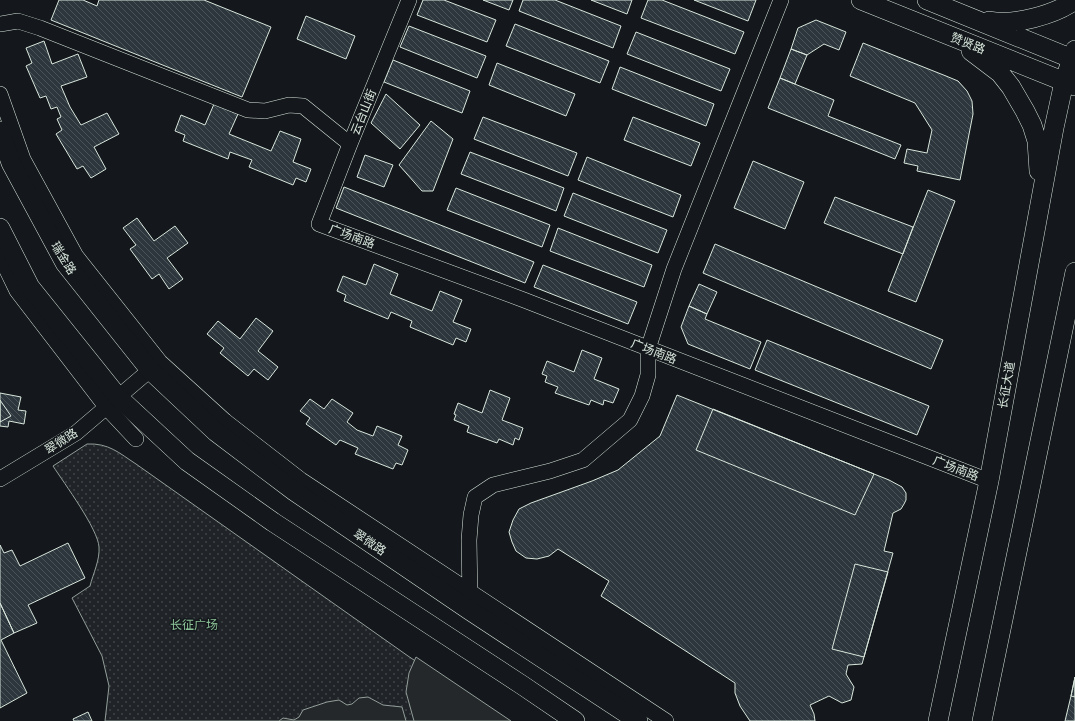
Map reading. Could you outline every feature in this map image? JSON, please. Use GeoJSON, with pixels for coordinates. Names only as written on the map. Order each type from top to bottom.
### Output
{"type":"FeatureCollection","features":[{"type":"Feature","properties":{"kind":"main road","name":"赞贤路"},"geometry":{"type":"LineString","coordinates":[[861,0],[1070,84]]}},
{"type":"Feature","properties":{"kind":"main road","name":"赞贤路"},"geometry":{"type":"LineString","coordinates":[[927,0],[964,16],[1074,56]]}},
{"type":"Feature","properties":{"kind":"main road"},"geometry":{"type":"LineString","coordinates":[[964,16],[997,23],[1032,18],[1060,9],[1075,0]]}},
{"type":"Feature","properties":{"kind":"main road"},"geometry":{"type":"LineString","coordinates":[[952,37],[1000,73],[1026,111],[1037,141],[1042,190]]}},
{"type":"Feature","properties":{"kind":"main road","name":"长征大道"},"geometry":{"type":"LineString","coordinates":[[938,721],[989,481],[1042,190],[1070,84],[1074,56]]}},
{"type":"Feature","properties":{"kind":"main road","name":"瑞金路"},"geometry":{"type":"LineString","coordinates":[[0,131],[11,163],[65,263],[150,370]]}},
{"type":"Feature","properties":{"kind":"main road"},"geometry":{"type":"LineString","coordinates":[[0,228],[30,287],[112,402],[187,461],[273,522],[575,721]]}},
{"type":"Feature","properties":{"kind":"main road"},"geometry":{"type":"LineString","coordinates":[[982,721],[1075,272]]}},
{"type":"Feature","properties":{"kind":"main road","name":"翠微路"},"geometry":{"type":"LineString","coordinates":[[150,370],[216,432],[288,486],[469,610],[638,721]]}},
{"type":"Feature","properties":{"kind":"street","name":"云台山街"},"geometry":{"type":"LineString","coordinates":[[319,224],[409,0]]}},
{"type":"Feature","properties":{"kind":"street"},"geometry":{"type":"LineString","coordinates":[[469,610],[469,540],[471,516],[475,497],[493,486],[550,471],[583,460],[630,420],[642,396],[648,375],[648,349],[674,269],[781,0]]}},
{"type":"Feature","properties":{"kind":"street"},"geometry":{"type":"LineString","coordinates":[[0,24],[18,22],[40,28],[248,110],[265,111],[289,105],[303,106],[350,144]]}},
{"type":"Feature","properties":{"kind":"street"},"geometry":{"type":"LineString","coordinates":[[0,94],[23,159],[76,256],[160,362],[224,421],[302,480],[666,721]]}},
{"type":"Feature","properties":{"kind":"street","name":"广场南路"},"geometry":{"type":"LineString","coordinates":[[319,224],[516,297],[989,481]]}},
{"type":"Feature","properties":{"kind":"street"},"geometry":{"type":"LineString","coordinates":[[0,256],[17,291],[112,402],[136,439]]}},
{"type":"Feature","properties":{"kind":"street","name":"翠微路"},"geometry":{"type":"LineString","coordinates":[[0,479],[76,433],[150,370]]}},
{"type":"Feature","properties":{"kind":"green space","name":"长征广场"},"geometry":{"type":"Polygon","coordinates":[[[87,444],[102,445],[124,456],[408,656],[505,721],[105,721],[109,686],[102,656],[72,598],[90,586],[97,562],[99,547],[93,529],[87,518],[53,466],[87,444]]]}},
{"type":"Feature","properties":{"kind":"shaded area"},"geometry":{"type":"Polygon","coordinates":[[[416,657],[511,721],[414,721],[406,692],[409,673],[416,657]]]}},
{"type":"Feature","properties":{"kind":"shaded area"},"geometry":{"type":"Polygon","coordinates":[[[368,697],[383,705],[402,707],[406,721],[279,721],[283,718],[294,720],[299,717],[303,710],[327,702],[339,700],[347,705],[352,704],[359,698],[368,697]]]}},
{"type":"Feature","properties":{"kind":"building"},"geometry":{"type":"Polygon","coordinates":[[[59,0],[83,0],[97,6],[99,0],[204,0],[271,27],[242,97],[51,20],[59,0]]]}},
{"type":"Feature","properties":{"kind":"building"},"geometry":{"type":"Polygon","coordinates":[[[423,0],[444,0],[496,20],[487,42],[417,15],[423,0]]]}},
{"type":"Feature","properties":{"kind":"building"},"geometry":{"type":"Polygon","coordinates":[[[483,0],[513,0],[509,10],[483,0]]]}},
{"type":"Feature","properties":{"kind":"building"},"geometry":{"type":"Polygon","coordinates":[[[523,0],[555,0],[621,26],[613,48],[519,11],[523,0]]]}},
{"type":"Feature","properties":{"kind":"building"},"geometry":{"type":"Polygon","coordinates":[[[591,0],[632,0],[627,14],[591,0]]]}},
{"type":"Feature","properties":{"kind":"building"},"geometry":{"type":"Polygon","coordinates":[[[648,0],[662,0],[744,32],[735,54],[641,18],[648,0]]]}},
{"type":"Feature","properties":{"kind":"building"},"geometry":{"type":"Polygon","coordinates":[[[694,0],[756,0],[748,21],[694,0]]]}},
{"type":"Feature","properties":{"kind":"building"},"geometry":{"type":"Polygon","coordinates":[[[306,16],[355,36],[346,59],[297,39],[306,16]]]}},
{"type":"Feature","properties":{"kind":"building"},"geometry":{"type":"Polygon","coordinates":[[[816,20],[846,32],[839,50],[824,44],[807,55],[791,49],[798,28],[816,20]]]}},
{"type":"Feature","properties":{"kind":"building"},"geometry":{"type":"Polygon","coordinates":[[[515,24],[609,61],[600,83],[506,46],[515,24]]]}},
{"type":"Feature","properties":{"kind":"building"},"geometry":{"type":"Polygon","coordinates":[[[409,26],[486,56],[477,78],[400,47],[409,26]]]}},
{"type":"Feature","properties":{"kind":"building"},"geometry":{"type":"Polygon","coordinates":[[[636,32],[730,69],[721,91],[627,54],[636,32]]]}},
{"type":"Feature","properties":{"kind":"building"},"geometry":{"type":"Polygon","coordinates":[[[44,41],[52,64],[78,54],[87,77],[61,86],[70,107],[81,125],[107,113],[119,134],[94,147],[106,169],[91,178],[83,166],[77,169],[56,134],[62,130],[57,119],[61,117],[57,107],[51,109],[46,96],[40,98],[26,66],[32,63],[26,48],[44,41]]]}},
{"type":"Feature","properties":{"kind":"building"},"geometry":{"type":"Polygon","coordinates":[[[863,43],[958,81],[967,91],[972,101],[973,114],[960,180],[917,171],[918,166],[904,163],[907,149],[927,153],[932,130],[915,103],[850,76],[863,43]]]}},
{"type":"Feature","properties":{"kind":"building"},"geometry":{"type":"Polygon","coordinates":[[[791,49],[807,55],[795,84],[780,78],[791,49]]]}},
{"type":"Feature","properties":{"kind":"building"},"geometry":{"type":"Polygon","coordinates":[[[393,60],[470,91],[462,113],[384,82],[393,60]]]}},
{"type":"Feature","properties":{"kind":"building"},"geometry":{"type":"Polygon","coordinates":[[[497,63],[575,94],[566,116],[489,85],[497,63]]]}},
{"type":"Feature","properties":{"kind":"building"},"geometry":{"type":"Polygon","coordinates":[[[620,67],[714,104],[706,126],[612,89],[620,67]]]}},
{"type":"Feature","properties":{"kind":"building"},"geometry":{"type":"Polygon","coordinates":[[[780,78],[834,100],[828,116],[901,145],[895,159],[768,108],[780,78]]]}},
{"type":"Feature","properties":{"kind":"building"},"geometry":{"type":"Polygon","coordinates":[[[386,94],[420,125],[400,149],[371,123],[386,94]]]}},
{"type":"Feature","properties":{"kind":"building"},"geometry":{"type":"Polygon","coordinates":[[[214,104],[238,114],[229,134],[271,151],[280,131],[301,139],[293,162],[311,169],[306,182],[296,178],[293,185],[249,167],[252,160],[230,152],[228,159],[183,141],[185,135],[175,131],[181,115],[205,125],[214,104]]]}},
{"type":"Feature","properties":{"kind":"building"},"geometry":{"type":"Polygon","coordinates":[[[483,117],[577,153],[568,176],[474,139],[483,117]]]}},
{"type":"Feature","properties":{"kind":"building"},"geometry":{"type":"Polygon","coordinates":[[[633,117],[700,143],[691,166],[624,140],[633,117]]]}},
{"type":"Feature","properties":{"kind":"building"},"geometry":{"type":"Polygon","coordinates":[[[431,121],[453,139],[433,191],[422,191],[399,165],[431,121]]]}},
{"type":"Feature","properties":{"kind":"building"},"geometry":{"type":"Polygon","coordinates":[[[470,152],[564,188],[556,211],[461,174],[470,152]]]}},
{"type":"Feature","properties":{"kind":"building"},"geometry":{"type":"Polygon","coordinates":[[[365,155],[393,165],[384,187],[357,177],[365,155]]]}},
{"type":"Feature","properties":{"kind":"building"},"geometry":{"type":"Polygon","coordinates":[[[587,157],[681,195],[673,217],[578,180],[587,157]]]}},
{"type":"Feature","properties":{"kind":"building"},"geometry":{"type":"Polygon","coordinates":[[[753,161],[804,182],[785,229],[734,208],[753,161]]]}},
{"type":"Feature","properties":{"kind":"building"},"geometry":{"type":"Polygon","coordinates":[[[344,187],[534,262],[525,283],[336,208],[344,187]]]}},
{"type":"Feature","properties":{"kind":"building"},"geometry":{"type":"Polygon","coordinates":[[[456,188],[550,225],[542,247],[447,210],[456,188]]]}},
{"type":"Feature","properties":{"kind":"building"},"geometry":{"type":"Polygon","coordinates":[[[928,190],[955,201],[916,302],[888,291],[928,190]]]}},
{"type":"Feature","properties":{"kind":"building"},"geometry":{"type":"Polygon","coordinates":[[[573,193],[667,230],[658,253],[564,216],[573,193]]]}},
{"type":"Feature","properties":{"kind":"building"},"geometry":{"type":"Polygon","coordinates":[[[835,197],[913,227],[903,254],[824,223],[835,197]]]}},
{"type":"Feature","properties":{"kind":"building"},"geometry":{"type":"Polygon","coordinates":[[[137,218],[154,241],[175,226],[188,243],[167,258],[183,279],[169,289],[159,274],[152,279],[130,249],[136,245],[123,228],[137,218]]]}},
{"type":"Feature","properties":{"kind":"building"},"geometry":{"type":"Polygon","coordinates":[[[558,228],[652,265],[644,287],[550,251],[558,228]]]}},
{"type":"Feature","properties":{"kind":"building"},"geometry":{"type":"Polygon","coordinates":[[[715,244],[943,340],[931,369],[703,273],[715,244]]]}},
{"type":"Feature","properties":{"kind":"building"},"geometry":{"type":"Polygon","coordinates":[[[374,264],[398,274],[390,294],[432,311],[440,291],[462,300],[453,322],[471,329],[466,342],[456,338],[453,345],[410,327],[412,321],[391,312],[388,319],[344,301],[346,295],[337,291],[343,276],[366,285],[374,264]]]}},
{"type":"Feature","properties":{"kind":"building"},"geometry":{"type":"Polygon","coordinates":[[[543,265],[637,302],[628,324],[534,287],[543,265]]]}},
{"type":"Feature","properties":{"kind":"building"},"geometry":{"type":"Polygon","coordinates":[[[699,284],[717,292],[707,314],[689,306],[699,284]]]}},
{"type":"Feature","properties":{"kind":"building"},"geometry":{"type":"Polygon","coordinates":[[[689,306],[707,314],[705,319],[761,342],[750,369],[688,344],[681,327],[689,306]]]}},
{"type":"Feature","properties":{"kind":"building"},"geometry":{"type":"Polygon","coordinates":[[[256,318],[273,331],[258,351],[278,367],[268,380],[254,369],[248,376],[220,353],[224,348],[207,334],[218,321],[240,339],[256,318]]]}},
{"type":"Feature","properties":{"kind":"building"},"geometry":{"type":"Polygon","coordinates":[[[767,340],[929,406],[917,435],[755,370],[767,340]]]}},
{"type":"Feature","properties":{"kind":"building"},"geometry":{"type":"Polygon","coordinates":[[[582,350],[602,358],[594,379],[619,389],[613,403],[604,400],[603,405],[591,400],[589,405],[555,393],[558,387],[545,382],[547,376],[542,374],[547,361],[574,372],[582,350]]]}},
{"type":"Feature","properties":{"kind":"building"},"geometry":{"type":"Polygon","coordinates":[[[490,390],[510,398],[502,420],[523,428],[519,440],[515,438],[513,445],[499,439],[497,443],[467,432],[469,426],[454,420],[456,415],[454,414],[458,403],[482,413],[490,390]]]}},
{"type":"Feature","properties":{"kind":"building"},"geometry":{"type":"Polygon","coordinates":[[[0,393],[21,397],[18,410],[26,411],[24,424],[9,421],[8,427],[0,426],[0,393]]]}},
{"type":"Feature","properties":{"kind":"building"},"geometry":{"type":"Polygon","coordinates":[[[677,395],[889,480],[902,487],[906,493],[906,500],[901,509],[893,513],[884,551],[893,553],[862,664],[848,665],[846,674],[854,687],[851,700],[842,703],[829,696],[810,705],[815,721],[750,721],[740,706],[735,693],[735,683],[601,596],[609,581],[558,549],[549,556],[537,559],[526,558],[516,551],[512,542],[509,532],[519,509],[618,470],[660,436],[677,395]]]}},
{"type":"Feature","properties":{"kind":"building"},"geometry":{"type":"Polygon","coordinates":[[[310,399],[324,409],[332,399],[353,413],[347,422],[357,430],[373,436],[377,426],[402,436],[398,445],[408,450],[402,465],[396,463],[393,469],[355,454],[358,448],[340,440],[336,445],[306,424],[310,418],[300,411],[310,399]]]}},
{"type":"Feature","properties":{"kind":"building"},"geometry":{"type":"Polygon","coordinates":[[[0,400],[11,416],[0,422],[0,400]]]}},
{"type":"Feature","properties":{"kind":"building"},"geometry":{"type":"Polygon","coordinates":[[[713,409],[874,474],[855,515],[696,450],[713,409]]]}},
{"type":"Feature","properties":{"kind":"building"},"geometry":{"type":"Polygon","coordinates":[[[68,543],[85,578],[28,605],[37,623],[14,633],[0,603],[0,545],[4,553],[12,550],[20,566],[68,543]]]}},
{"type":"Feature","properties":{"kind":"building"},"geometry":{"type":"Polygon","coordinates":[[[855,564],[888,572],[864,657],[832,649],[855,564]]]}},
{"type":"Feature","properties":{"kind":"building"},"geometry":{"type":"Polygon","coordinates":[[[0,603],[14,633],[1,640],[27,693],[0,708],[0,603]]]}},
{"type":"Feature","properties":{"kind":"building"},"geometry":{"type":"Polygon","coordinates":[[[1075,677],[1075,697],[1071,696],[1075,677]]]}},
{"type":"Feature","properties":{"kind":"building"},"geometry":{"type":"Polygon","coordinates":[[[1075,677],[1075,721],[1065,721],[1071,696],[1075,677]]]}},
{"type":"Feature","properties":{"kind":"building"},"geometry":{"type":"Polygon","coordinates":[[[88,712],[92,721],[74,721],[73,719],[88,712]]]}}]}
